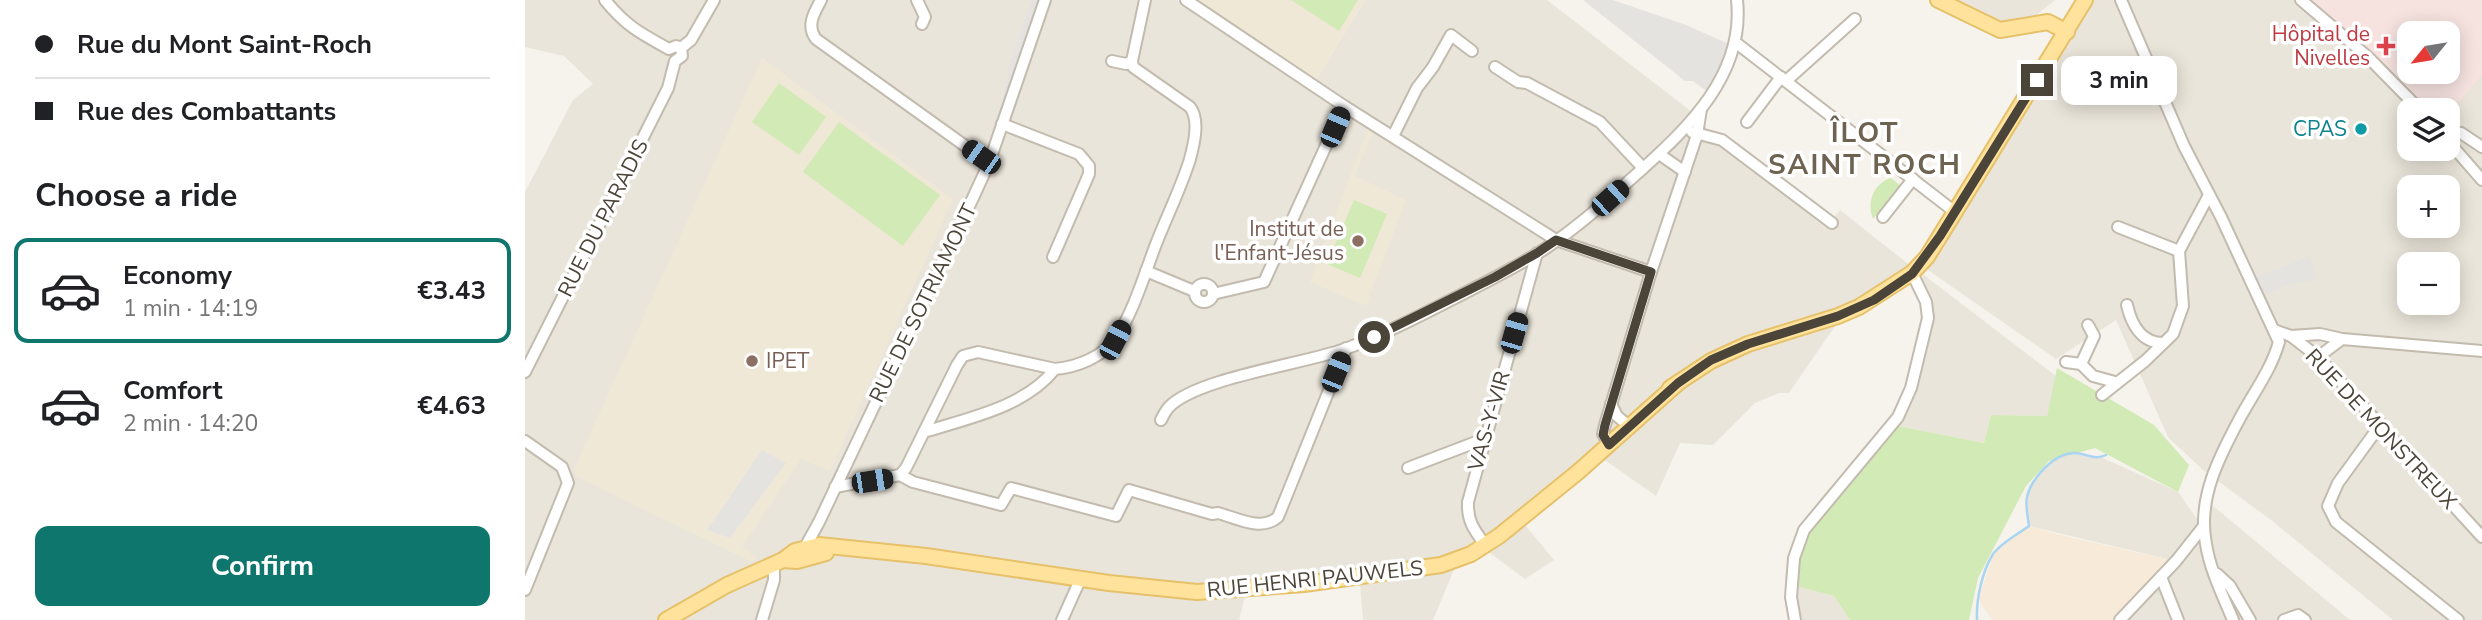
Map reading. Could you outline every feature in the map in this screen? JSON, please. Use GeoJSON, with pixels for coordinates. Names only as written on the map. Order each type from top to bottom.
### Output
{"type":"FeatureCollection","features":[{"type":"Feature","properties":{"kind":"main road"},"geometry":{"type":"LineString","coordinates":[[1938,0],[2000,30],[2048,22],[2067,32]]}},
{"type":"Feature","properties":{"kind":"main road"},"geometry":{"type":"LineString","coordinates":[[1915,270],[1955,212],[2085,0]]}},
{"type":"Feature","properties":{"kind":"main road","name":"RUE HENRI PAUWELS"},"geometry":{"type":"LineString","coordinates":[[820,549],[838,546],[851,550],[926,556],[1080,580],[1166,590],[1226,591],[1430,568],[1453,562],[1486,545],[1678,383],[1711,360],[1748,344],[1859,307],[1874,300],[1915,270]]}},
{"type":"Feature","properties":{"kind":"main road"},"geometry":{"type":"LineString","coordinates":[[666,620],[717,590],[779,562],[820,549]]}},
{"type":"Feature","properties":{"kind":"street"},"geometry":{"type":"LineString","coordinates":[[604,0],[622,21],[635,31],[675,48]]}},
{"type":"Feature","properties":{"kind":"street","name":"RUE DU PARADIS"},"geometry":{"type":"LineString","coordinates":[[525,372],[668,89],[675,61],[682,56],[675,48],[691,40],[714,0]]}},
{"type":"Feature","properties":{"kind":"street"},"geometry":{"type":"LineString","coordinates":[[821,0],[810,27],[816,38],[989,163]]}},
{"type":"Feature","properties":{"kind":"street"},"geometry":{"type":"LineString","coordinates":[[917,0],[925,17],[922,24]]}},
{"type":"Feature","properties":{"kind":"street","name":"RUE DE SOTRIAMONT"},"geometry":{"type":"LineString","coordinates":[[803,554],[989,163],[1045,0]]}},
{"type":"Feature","properties":{"kind":"street"},"geometry":{"type":"LineString","coordinates":[[900,475],[906,468],[957,365],[968,353],[990,354],[1055,369],[1076,366],[1094,358],[1115,340],[1146,271],[1190,158],[1196,121],[1190,107],[1138,72],[1132,61],[1145,0]]}},
{"type":"Feature","properties":{"kind":"street"},"geometry":{"type":"LineString","coordinates":[[1186,0],[1344,106],[1556,240],[1651,272]]}},
{"type":"Feature","properties":{"kind":"street"},"geometry":{"type":"LineString","coordinates":[[1161,420],[1169,407],[1186,395],[1223,381],[1319,358],[1390,331],[1537,253],[1556,240],[1593,213],[1676,139],[1714,91],[1724,74],[1735,42],[1738,30],[1737,0]]}},
{"type":"Feature","properties":{"kind":"street"},"geometry":{"type":"LineString","coordinates":[[2121,0],[2184,146],[2221,217],[2279,342],[2269,372],[2215,469],[2203,509],[2206,547],[2233,620]]}},
{"type":"Feature","properties":{"kind":"street"},"geometry":{"type":"LineString","coordinates":[[2301,0],[2368,57],[2408,98]]}},
{"type":"Feature","properties":{"kind":"street"},"geometry":{"type":"LineString","coordinates":[[1747,122],[1784,79],[1855,19]]}},
{"type":"Feature","properties":{"kind":"street"},"geometry":{"type":"LineString","coordinates":[[1392,136],[1417,88],[1433,67],[1451,34],[1472,51]]}},
{"type":"Feature","properties":{"kind":"street"},"geometry":{"type":"LineString","coordinates":[[1735,42],[1955,212]]}},
{"type":"Feature","properties":{"kind":"street"},"geometry":{"type":"LineString","coordinates":[[1112,61],[1126,64],[1132,61]]}},
{"type":"Feature","properties":{"kind":"street"},"geometry":{"type":"LineString","coordinates":[[1495,67],[1518,82],[1527,83],[1590,115],[1605,127],[1643,168]]}},
{"type":"Feature","properties":{"kind":"street"},"geometry":{"type":"LineString","coordinates":[[1146,271],[1194,291],[1199,284],[1206,284],[1212,288],[1213,294],[1264,282],[1344,106]]}},
{"type":"Feature","properties":{"kind":"street"},"geometry":{"type":"LineString","coordinates":[[1607,443],[1603,435],[1611,404],[1697,135],[1702,106]]}},
{"type":"Feature","properties":{"kind":"street"},"geometry":{"type":"LineString","coordinates":[[1002,124],[1079,154],[1089,166],[1089,174],[1053,257]]}},
{"type":"Feature","properties":{"kind":"street"},"geometry":{"type":"LineString","coordinates":[[1685,128],[1697,135],[1722,140],[1832,223]]}},
{"type":"Feature","properties":{"kind":"street"},"geometry":{"type":"LineString","coordinates":[[2460,133],[2482,147]]}},
{"type":"Feature","properties":{"kind":"street"},"geometry":{"type":"LineString","coordinates":[[1676,139],[1691,152]]}},
{"type":"Feature","properties":{"kind":"street"},"geometry":{"type":"LineString","coordinates":[[1659,154],[1685,172]]}},
{"type":"Feature","properties":{"kind":"street"},"geometry":{"type":"LineString","coordinates":[[2460,155],[2482,180]]}},
{"type":"Feature","properties":{"kind":"street"},"geometry":{"type":"LineString","coordinates":[[1882,217],[1913,179]]}},
{"type":"Feature","properties":{"kind":"street"},"geometry":{"type":"LineString","coordinates":[[2102,395],[2115,382],[2145,361],[2173,334],[2183,306],[2179,251],[2209,195]]}},
{"type":"Feature","properties":{"kind":"street"},"geometry":{"type":"LineString","coordinates":[[2118,228],[2179,251]]}},
{"type":"Feature","properties":{"kind":"street","name":"VAS-Y-VIR"},"geometry":{"type":"LineString","coordinates":[[1486,545],[1471,527],[1467,517],[1471,490],[1537,253]]}},
{"type":"Feature","properties":{"kind":"street"},"geometry":{"type":"LineString","coordinates":[[1795,620],[1791,597],[1794,558],[1804,530],[1898,417],[1911,388],[1928,318],[1926,302],[1915,270]]}},
{"type":"Feature","properties":{"kind":"street"},"geometry":{"type":"LineString","coordinates":[[2127,305],[2132,322],[2140,333],[2150,341],[2163,343]]}},
{"type":"Feature","properties":{"kind":"street"},"geometry":{"type":"LineString","coordinates":[[2081,364],[2094,336],[2088,326]]}},
{"type":"Feature","properties":{"kind":"street","name":"RUE DE MONSTREUX"},"geometry":{"type":"LineString","coordinates":[[2274,330],[2291,336],[2318,357],[2482,537]]}},
{"type":"Feature","properties":{"kind":"street"},"geometry":{"type":"LineString","coordinates":[[2291,336],[2320,334],[2342,339],[2482,351]]}},
{"type":"Feature","properties":{"kind":"street"},"geometry":{"type":"LineString","coordinates":[[2318,357],[2342,339]]}},
{"type":"Feature","properties":{"kind":"street"},"geometry":{"type":"LineString","coordinates":[[835,487],[900,475],[913,482],[1001,505],[1011,488],[1116,516],[1129,490],[1213,514],[1261,525],[1272,523],[1278,517],[1346,348]]}},
{"type":"Feature","properties":{"kind":"street"},"geometry":{"type":"LineString","coordinates":[[2066,362],[2081,364],[2093,376],[2115,382]]}},
{"type":"Feature","properties":{"kind":"street"},"geometry":{"type":"LineString","coordinates":[[924,432],[1020,398],[1041,384],[1055,369]]}},
{"type":"Feature","properties":{"kind":"street"},"geometry":{"type":"LineString","coordinates":[[1611,404],[1617,416],[1628,425]]}},
{"type":"Feature","properties":{"kind":"street"},"geometry":{"type":"LineString","coordinates":[[2381,424],[2338,483],[2328,506],[2336,522],[2458,620]]}},
{"type":"Feature","properties":{"kind":"street"},"geometry":{"type":"LineString","coordinates":[[1408,468],[1484,439]]}},
{"type":"Feature","properties":{"kind":"street"},"geometry":{"type":"LineString","coordinates":[[525,441],[562,467],[568,483],[525,590]]}},
{"type":"Feature","properties":{"kind":"street","name":"RUE DE SOTRIAMONT"},"geometry":{"type":"LineString","coordinates":[[819,522],[820,549]]}},
{"type":"Feature","properties":{"kind":"street"},"geometry":{"type":"LineString","coordinates":[[2120,620],[2203,527]]}},
{"type":"Feature","properties":{"kind":"street"},"geometry":{"type":"LineString","coordinates":[[762,620],[779,562]]}},
{"type":"Feature","properties":{"kind":"street"},"geometry":{"type":"LineString","coordinates":[[2214,571],[2231,586],[2250,620]]}},
{"type":"Feature","properties":{"kind":"street"},"geometry":{"type":"LineString","coordinates":[[2161,577],[2178,620]]}},
{"type":"Feature","properties":{"kind":"street"},"geometry":{"type":"LineString","coordinates":[[1062,620],[1080,580]]}},
{"type":"Feature","properties":{"kind":"street"},"geometry":{"type":"LineString","coordinates":[[2284,620],[2298,615],[2305,620]]}},
{"type":"Feature","properties":{"kind":"shaded area"},"geometry":{"type":"Polygon","coordinates":[[[525,0],[1177,0],[1365,125],[1315,81],[1365,0],[1547,0],[1692,112],[1724,148],[1828,225],[1840,210],[1912,267],[1896,280],[1832,314],[1835,326],[1789,393],[1779,393],[1755,403],[1713,445],[1680,443],[1656,496],[1592,451],[1516,514],[1554,560],[1525,579],[1478,544],[1455,567],[1433,620],[1363,620],[1360,583],[1248,584],[1239,620],[525,620],[525,192],[573,100],[593,84],[564,56],[525,47],[525,0]]]}},
{"type":"Feature","properties":{"kind":"shaded area"},"geometry":{"type":"Polygon","coordinates":[[[1032,0],[1039,0],[997,124],[1011,60],[1032,0]]]}},
{"type":"Feature","properties":{"kind":"shaded area"},"geometry":{"type":"Polygon","coordinates":[[[1198,0],[1365,0],[1315,81],[1198,0]]]}},
{"type":"Feature","properties":{"kind":"shaded area"},"geometry":{"type":"Polygon","coordinates":[[[1583,0],[1613,0],[1686,25],[1729,44],[1718,80],[1709,93],[1693,81],[1685,81],[1583,0]]]}},
{"type":"Feature","properties":{"kind":"shaded area"},"geometry":{"type":"Polygon","coordinates":[[[1945,0],[2055,0],[2030,20],[2001,24],[1945,0]]]}},
{"type":"Feature","properties":{"kind":"shaded area"},"geometry":{"type":"Polygon","coordinates":[[[2091,0],[2482,0],[2482,620],[2393,620],[2271,520],[2203,470],[2168,437],[2116,320],[2056,359],[1925,268],[2091,0]]]}},
{"type":"Feature","properties":{"kind":"shaded area","name":"Hôpital de Nivelles"},"geometry":{"type":"Polygon","coordinates":[[[2307,0],[2482,0],[2482,75],[2460,101],[2460,98],[2416,98],[2403,84],[2461,84],[2461,21],[2397,21],[2397,78],[2378,58],[2307,0]]]}},
{"type":"Feature","properties":{"kind":"shaded area","name":"IPET"},"geometry":{"type":"Polygon","coordinates":[[[762,58],[953,199],[830,471],[801,459],[742,547],[758,558],[751,562],[577,477],[574,469],[762,58]]]}},
{"type":"Feature","properties":{"kind":"shaded area","name":"Institut de l'Enfant-Jésus"},"geometry":{"type":"Polygon","coordinates":[[[1368,128],[1373,132],[1355,176],[1406,200],[1366,306],[1310,282],[1368,128]]]}},
{"type":"Feature","properties":{"kind":"shaded area"},"geometry":{"type":"Polygon","coordinates":[[[2310,256],[2317,280],[2292,283],[2263,296],[2254,278],[2310,256]]]}},
{"type":"Feature","properties":{"kind":"shaded area"},"geometry":{"type":"Polygon","coordinates":[[[1924,275],[2056,376],[2047,416],[1991,415],[1984,443],[1898,426],[1914,389],[1927,343],[1921,279],[1924,275]]]}},
{"type":"Feature","properties":{"kind":"shaded area"},"geometry":{"type":"Polygon","coordinates":[[[762,450],[786,463],[730,538],[707,530],[762,450]]]}},
{"type":"Feature","properties":{"kind":"shaded area"},"geometry":{"type":"Polygon","coordinates":[[[2073,453],[2090,458],[2103,458],[2178,492],[2203,527],[2212,505],[2350,620],[2124,620],[2195,549],[2202,530],[2176,561],[2029,526],[2027,498],[2036,478],[2056,458],[2073,453]]]}},
{"type":"Feature","properties":{"kind":"shaded area"},"geometry":{"type":"Polygon","coordinates":[[[2029,526],[2176,561],[2120,620],[1992,620],[1978,599],[1994,553],[2029,526]]]}},
{"type":"Feature","properties":{"kind":"shaded area"},"geometry":{"type":"Polygon","coordinates":[[[1791,585],[1834,596],[1850,620],[1795,620],[1791,585]]]}},
{"type":"Feature","properties":{"kind":"green space"},"geometry":{"type":"Polygon","coordinates":[[[1291,0],[1358,0],[1339,31],[1291,0]]]}},
{"type":"Feature","properties":{"kind":"green space"},"geometry":{"type":"Polygon","coordinates":[[[779,83],[826,117],[799,155],[752,122],[779,83]]]}},
{"type":"Feature","properties":{"kind":"green space"},"geometry":{"type":"Polygon","coordinates":[[[839,122],[940,195],[903,246],[803,172],[839,122]]]}},
{"type":"Feature","properties":{"kind":"green space"},"geometry":{"type":"Polygon","coordinates":[[[1891,178],[1901,186],[1873,219],[1870,206],[1873,194],[1880,184],[1891,178]]]}},
{"type":"Feature","properties":{"kind":"green space"},"geometry":{"type":"Polygon","coordinates":[[[1354,200],[1387,214],[1360,278],[1327,264],[1354,200]]]}},
{"type":"Feature","properties":{"kind":"green space"},"geometry":{"type":"Polygon","coordinates":[[[2057,368],[2154,425],[2189,465],[2178,492],[2095,448],[2049,461],[2026,486],[1978,578],[1969,620],[1850,620],[1834,596],[1791,585],[1798,543],[1845,480],[1898,426],[1984,443],[1991,415],[2047,416],[2057,368]]]}},
{"type":"Feature","properties":{"kind":"waterway"},"geometry":{"type":"LineString","coordinates":[[1977,620],[1979,595],[1986,569],[1996,550],[2029,526],[2027,497],[2038,475],[2051,462],[2066,454],[2078,453],[2098,457],[2106,455]]}},
{"type":"Feature","properties":{"kind":"place","name":"Hôpital de Nivelles"},"geometry":{"type":"Point","coordinates":[2386,46]}},
{"type":"Feature","properties":{"kind":"place","name":"CPAS"},"geometry":{"type":"Point","coordinates":[2361,129]}},
{"type":"Feature","properties":{"kind":"place","name":"Institut de l'Enfant-Jésus"},"geometry":{"type":"Point","coordinates":[1358,241]}},
{"type":"Feature","properties":{"kind":"place","name":"IPET"},"geometry":{"type":"Point","coordinates":[752,361]}},
{"type":"Feature","properties":{"kind":"district","name":"ÎLOT SAINT ROCH"},"geometry":{"type":"Point","coordinates":[1865,149]}},
{"type":"Feature","properties":{"kind":"route"},"geometry":{"type":"LineString","coordinates":[[1374,337],[1495,277],[1556,240],[1651,272],[1605,425],[1603,435],[1609,445],[1678,383],[1711,360],[1748,344],[1838,316],[1874,300],[1912,274],[1927,257],[2037,80]]}}]}
